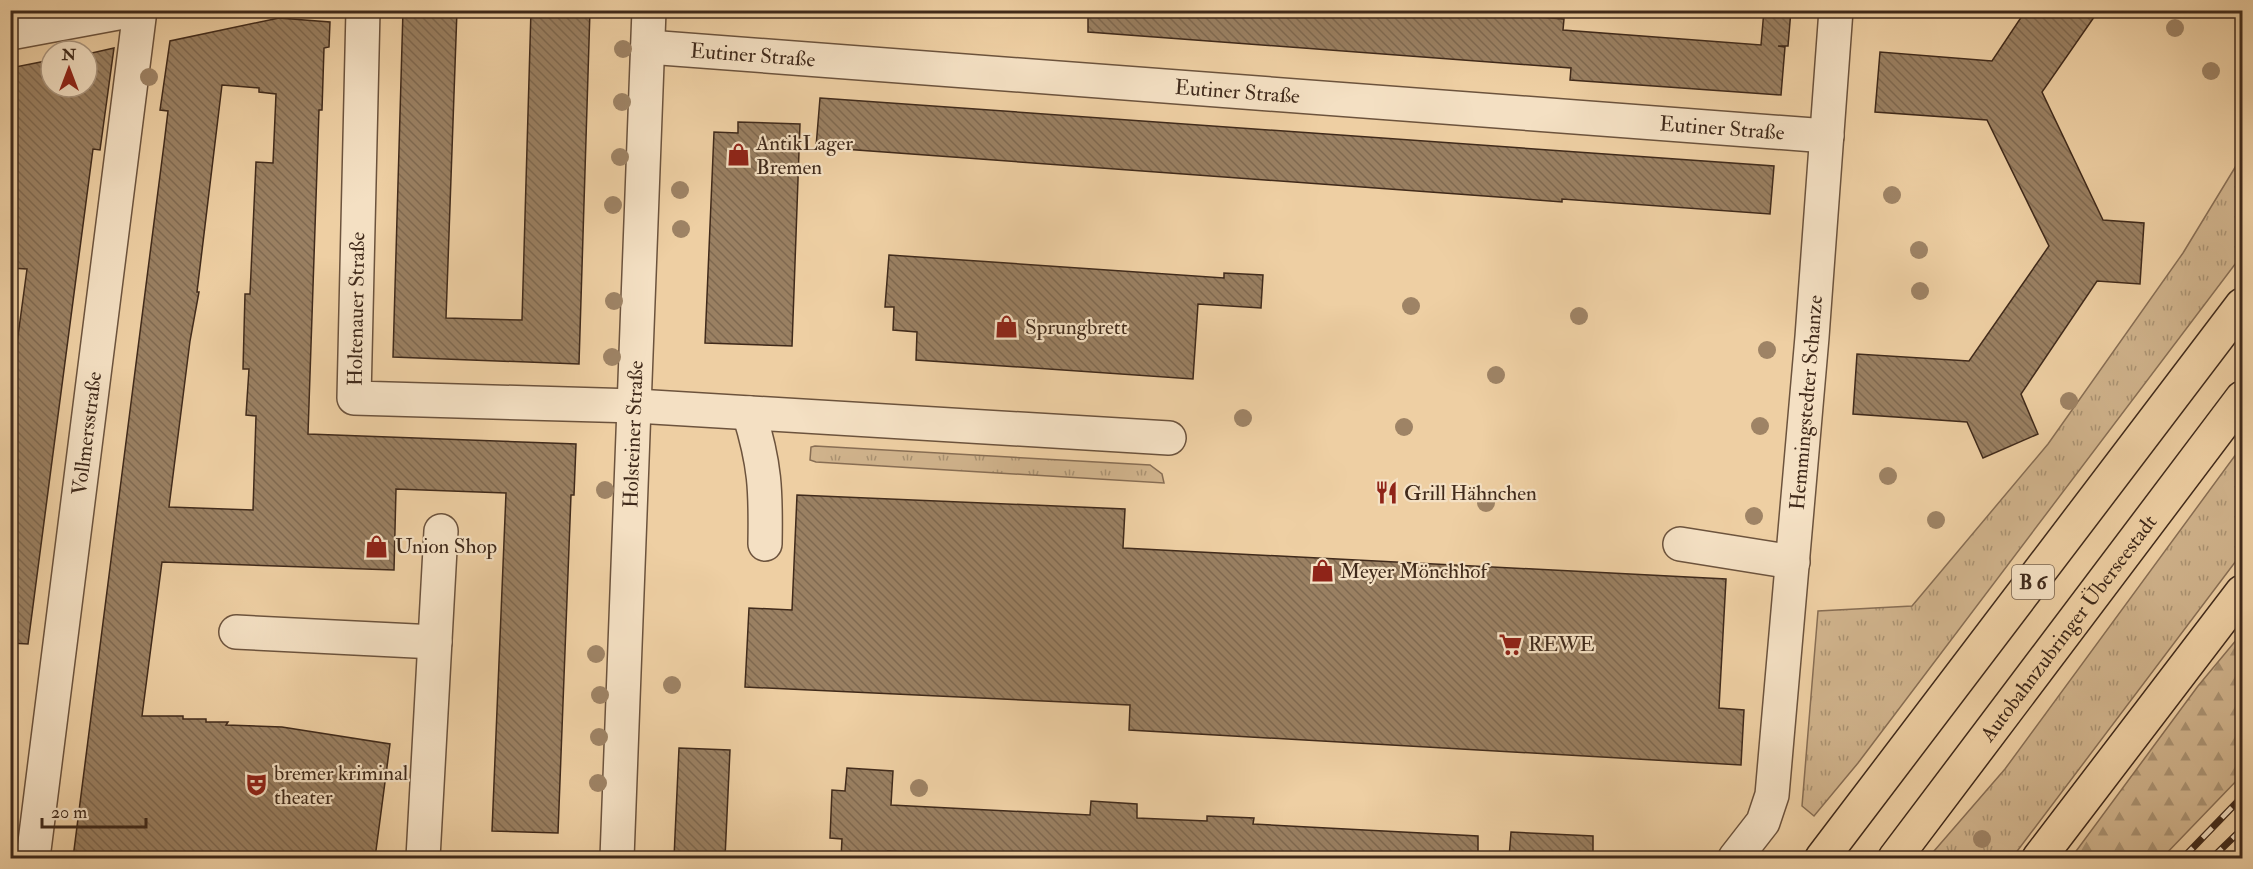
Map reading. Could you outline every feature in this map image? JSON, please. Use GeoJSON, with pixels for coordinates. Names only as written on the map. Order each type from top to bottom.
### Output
{"type":"FeatureCollection","features":[{"type":"Feature","properties":{"kind":"highway","name":"B 6"},"geometry":{"type":"LineString","coordinates":[[1822,858],[2242,305]]}},
{"type":"Feature","properties":{"kind":"highway","name":"Autobahnzubringer Überseestadt"},"geometry":{"type":"LineString","coordinates":[[1895,858],[2242,398]]}},
{"type":"Feature","properties":{"kind":"highway"},"geometry":{"type":"LineString","coordinates":[[2039,858],[2242,592]]}},
{"type":"Feature","properties":{"kind":"street"},"geometry":{"type":"LineString","coordinates":[[10,33],[134,10]]}},
{"type":"Feature","properties":{"kind":"street","name":"Vollmersstraße"},"geometry":{"type":"LineString","coordinates":[[33,858],[140,10]]}},
{"type":"Feature","properties":{"kind":"street","name":"Holtenauer Straße"},"geometry":{"type":"LineString","coordinates":[[363,10],[354,398],[636,406]]}},
{"type":"Feature","properties":{"kind":"street","name":"Holsteiner Straße"},"geometry":{"type":"LineString","coordinates":[[617,858],[636,406],[649,10]]}},
{"type":"Feature","properties":{"kind":"street","name":"Hemmingstedter Schanze"},"geometry":{"type":"LineString","coordinates":[[1735,858],[1763,822],[1773,795],[1836,10]]}},
{"type":"Feature","properties":{"kind":"street","name":"Eutiner Straße"},"geometry":{"type":"LineString","coordinates":[[648,47],[1827,136]]}},
{"type":"Feature","properties":{"kind":"street"},"geometry":{"type":"LineString","coordinates":[[636,406],[1169,438]]}},
{"type":"Feature","properties":{"kind":"street"},"geometry":{"type":"LineString","coordinates":[[748,412],[761,450],[766,486],[765,544]]}},
{"type":"Feature","properties":{"kind":"street"},"geometry":{"type":"LineString","coordinates":[[423,858],[441,531]]}},
{"type":"Feature","properties":{"kind":"street"},"geometry":{"type":"LineString","coordinates":[[1680,544],[1793,562]]}},
{"type":"Feature","properties":{"kind":"street"},"geometry":{"type":"LineString","coordinates":[[236,632],[435,642]]}},
{"type":"Feature","properties":{"kind":"green space"},"geometry":{"type":"Polygon","coordinates":[[[2242,156],[2242,255],[1858,763],[1814,816],[1802,806],[1818,611],[1912,606],[2048,444],[2183,253],[2242,156]]]}},
{"type":"Feature","properties":{"kind":"green space"},"geometry":{"type":"Polygon","coordinates":[[[2242,446],[2242,553],[2012,858],[1928,858],[2005,769],[2242,446]]]}},
{"type":"Feature","properties":{"kind":"green space"},"geometry":{"type":"Polygon","coordinates":[[[811,447],[1150,465],[1162,474],[1164,483],[816,462],[810,460],[811,447]]]}},
{"type":"Feature","properties":{"kind":"green space"},"geometry":{"type":"Polygon","coordinates":[[[2242,633],[2242,775],[2162,858],[2071,858],[2198,686],[2242,633]]]}},
{"type":"Feature","properties":{"kind":"building"},"geometry":{"type":"Polygon","coordinates":[[[403,10],[457,10],[446,318],[522,320],[531,10],[590,10],[579,364],[393,357],[403,10]]]}},
{"type":"Feature","properties":{"kind":"building"},"geometry":{"type":"Polygon","coordinates":[[[1088,10],[1444,10],[1564,19],[1563,30],[1761,45],[1764,10],[1791,10],[1788,46],[1778,46],[1785,47],[1781,95],[1570,80],[1571,68],[1088,32],[1088,10]]]}},
{"type":"Feature","properties":{"kind":"building"},"geometry":{"type":"Polygon","coordinates":[[[2026,10],[2099,10],[2042,92],[2103,220],[2144,223],[2140,284],[2097,281],[2021,394],[2038,434],[1983,458],[1967,422],[1853,414],[1857,354],[1969,361],[2049,246],[1987,120],[1875,112],[1880,52],[1992,61],[2026,10]]]}},
{"type":"Feature","properties":{"kind":"building"},"geometry":{"type":"Polygon","coordinates":[[[279,18],[330,22],[329,47],[324,48],[322,110],[319,110],[308,434],[576,444],[574,495],[571,495],[558,833],[492,831],[506,493],[396,489],[394,570],[162,562],[142,716],[183,716],[183,719],[228,722],[226,725],[282,727],[390,744],[375,858],[73,858],[168,111],[160,110],[170,41],[279,18]],[[222,85],[197,292],[199,292],[190,341],[169,507],[253,510],[256,416],[246,415],[249,369],[243,369],[245,294],[250,294],[256,162],[273,163],[276,94],[259,92],[259,88],[222,85]]]}},
{"type":"Feature","properties":{"kind":"building"},"geometry":{"type":"Polygon","coordinates":[[[114,48],[100,150],[93,149],[28,644],[10,643],[10,395],[27,269],[10,268],[10,68],[39,62],[39,99],[99,99],[99,51],[114,48]]]}},
{"type":"Feature","properties":{"kind":"building"},"geometry":{"type":"Polygon","coordinates":[[[820,98],[1774,166],[1770,214],[1562,199],[1562,202],[816,147],[820,98]]]}},
{"type":"Feature","properties":{"kind":"building"},"geometry":{"type":"Polygon","coordinates":[[[738,122],[800,124],[792,346],[705,343],[714,132],[738,133],[738,122]]]}},
{"type":"Feature","properties":{"kind":"building"},"geometry":{"type":"Polygon","coordinates":[[[889,255],[1224,278],[1224,273],[1263,275],[1261,308],[1198,304],[1193,379],[916,360],[917,332],[893,330],[894,307],[885,307],[889,255]]]}},
{"type":"Feature","properties":{"kind":"building"},"geometry":{"type":"Polygon","coordinates":[[[797,495],[1125,509],[1123,548],[1726,579],[1719,708],[1744,710],[1741,765],[1129,730],[1130,705],[745,687],[749,608],[792,610],[797,495]]]}},
{"type":"Feature","properties":{"kind":"building"},"geometry":{"type":"Polygon","coordinates":[[[679,748],[730,750],[725,858],[674,858],[679,748]]]}},
{"type":"Feature","properties":{"kind":"building"},"geometry":{"type":"Polygon","coordinates":[[[847,768],[893,771],[891,805],[1090,815],[1091,801],[1137,804],[1137,818],[1207,821],[1207,816],[1254,818],[1253,824],[1478,836],[1478,858],[1017,858],[888,851],[888,858],[841,858],[842,839],[830,838],[832,790],[845,791],[847,768]]]}},
{"type":"Feature","properties":{"kind":"building"},"geometry":{"type":"Polygon","coordinates":[[[1511,832],[1593,836],[1593,858],[1509,858],[1511,832]]]}},
{"type":"Feature","properties":{"kind":"railway"},"geometry":{"type":"LineString","coordinates":[[2183,858],[2242,797]]}},
{"type":"Feature","properties":{"kind":"railway"},"geometry":{"type":"LineString","coordinates":[[2212,858],[2242,829]]}},
{"type":"Feature","properties":{"kind":"place","name":"AntikLager Bremen"},"geometry":{"type":"Point","coordinates":[738,155]}},
{"type":"Feature","properties":{"kind":"place","name":"Sprungbrett"},"geometry":{"type":"Point","coordinates":[1007,327]}},
{"type":"Feature","properties":{"kind":"place","name":"Grill Hähnchen"},"geometry":{"type":"Point","coordinates":[1386,493]}},
{"type":"Feature","properties":{"kind":"place","name":"Union Shop"},"geometry":{"type":"Point","coordinates":[377,546]}},
{"type":"Feature","properties":{"kind":"place","name":"Meyer Mönchhof"},"geometry":{"type":"Point","coordinates":[1322,571]}},
{"type":"Feature","properties":{"kind":"place","name":"REWE"},"geometry":{"type":"Point","coordinates":[1510,644]}},
{"type":"Feature","properties":{"kind":"place","name":"bremer kriminal theater"},"geometry":{"type":"Point","coordinates":[256,785]}}]}
